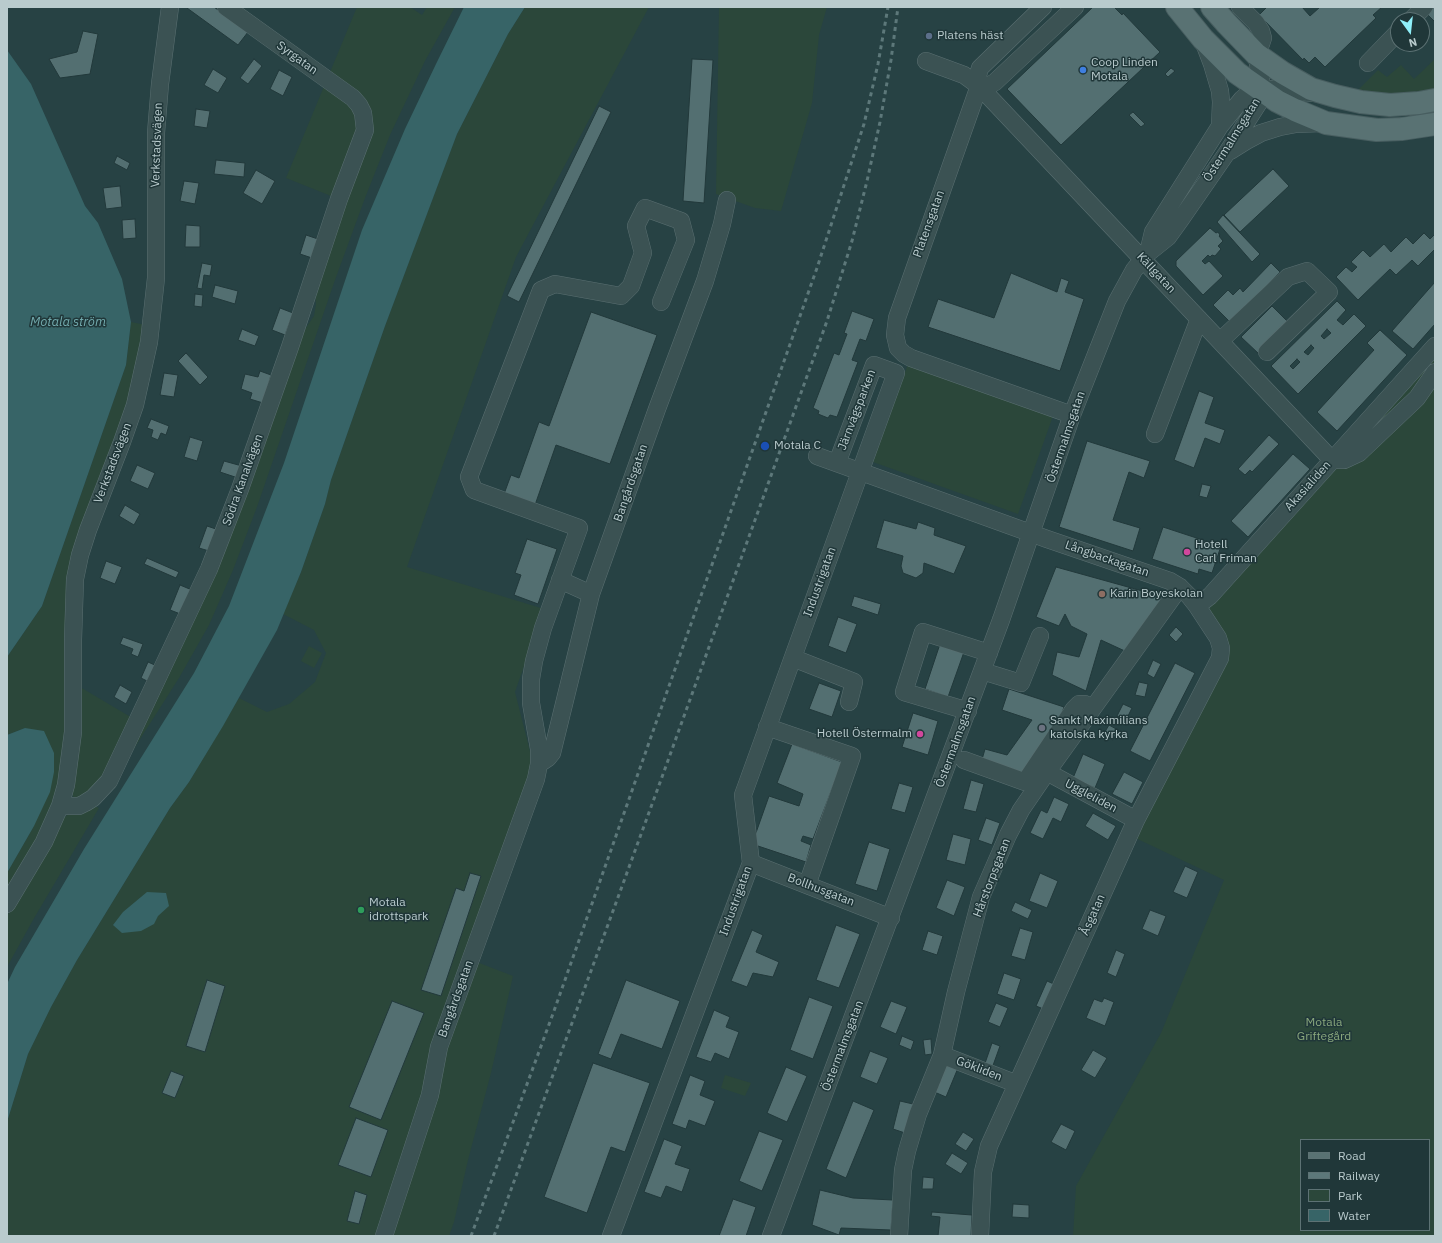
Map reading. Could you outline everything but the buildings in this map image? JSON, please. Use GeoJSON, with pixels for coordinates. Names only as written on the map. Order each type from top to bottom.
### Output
{"type":"FeatureCollection","features":[{"type":"Feature","properties":{"kind":"main road"},"geometry":{"type":"LineString","coordinates":[[1177,7],[1203,39],[1238,73],[1261,90],[1295,110],[1326,123],[1377,130],[1402,129],[1435,124]]}},
{"type":"Feature","properties":{"kind":"main road"},"geometry":{"type":"LineString","coordinates":[[1212,7],[1256,54],[1297,82],[1312,89],[1361,102],[1390,105],[1419,104],[1435,100]]}},
{"type":"Feature","properties":{"kind":"street","name":"Verkstadsvägen"},"geometry":{"type":"LineString","coordinates":[[7,904],[44,842],[60,806],[66,785],[73,732],[73,640],[75,579],[80,555],[88,530],[135,405],[153,320],[156,278],[156,133],[160,84],[170,7]]}},
{"type":"Feature","properties":{"kind":"street","name":"Syrgatan"},"geometry":{"type":"LineString","coordinates":[[226,7],[353,98],[363,113]]}},
{"type":"Feature","properties":{"kind":"street"},"geometry":{"type":"LineString","coordinates":[[979,86],[988,86],[995,82],[1047,35],[1075,7]]}},
{"type":"Feature","properties":{"kind":"street"},"geometry":{"type":"LineString","coordinates":[[1240,7],[1261,31],[1263,38],[1262,44],[1256,54],[1262,78],[1261,90],[1281,89],[1335,96]]}},
{"type":"Feature","properties":{"kind":"street"},"geometry":{"type":"LineString","coordinates":[[1032,10],[1047,35]]}},
{"type":"Feature","properties":{"kind":"street","name":"Platensgatan"},"geometry":{"type":"LineString","coordinates":[[1032,10],[980,68],[978,75],[979,86],[897,318],[895,335],[898,348],[911,358],[1072,415]]}},
{"type":"Feature","properties":{"kind":"street"},"geometry":{"type":"LineString","coordinates":[[1203,39],[1220,91],[1220,126]]}},
{"type":"Feature","properties":{"kind":"street"},"geometry":{"type":"LineString","coordinates":[[1368,63],[1390,40]]}},
{"type":"Feature","properties":{"kind":"street","name":"Källgatan"},"geometry":{"type":"LineString","coordinates":[[926,61],[964,75],[979,86],[1146,256],[1199,319],[1332,460]]}},
{"type":"Feature","properties":{"kind":"street","name":"Östermalmsgatan"},"geometry":{"type":"LineString","coordinates":[[771,1236],[968,711],[1032,533],[1072,415],[1117,301],[1127,281],[1146,256],[1168,237],[1226,154],[1258,104],[1261,97],[1261,90],[1249,93],[1242,99],[1220,126],[1153,232],[1146,256]]}},
{"type":"Feature","properties":{"kind":"street","name":"Södra Kanalvägen"},"geometry":{"type":"LineString","coordinates":[[60,806],[79,806],[85,803],[93,798],[109,781],[209,569],[240,489],[290,347],[339,199],[365,130],[363,113]]}},
{"type":"Feature","properties":{"kind":"street"},"geometry":{"type":"LineString","coordinates":[[1226,154],[1261,133],[1280,127],[1296,124],[1326,123]]}},
{"type":"Feature","properties":{"kind":"street","name":"Bangårdsgatan"},"geometry":{"type":"LineString","coordinates":[[539,764],[548,758],[552,753],[591,594],[704,281],[722,224],[727,200]]}},
{"type":"Feature","properties":{"kind":"street","name":"Bangårdsgatan"},"geometry":{"type":"LineString","coordinates":[[384,1236],[430,1095],[439,1048],[531,793],[539,764],[532,703],[531,679],[534,661],[543,628],[579,528],[474,490],[469,477],[541,290],[555,284],[621,296],[631,286],[643,253],[636,226],[645,208],[680,221],[686,240],[662,302]]}},
{"type":"Feature","properties":{"kind":"street"},"geometry":{"type":"LineString","coordinates":[[1220,341],[1288,277],[1307,271],[1329,292],[1267,352]]}},
{"type":"Feature","properties":{"kind":"street"},"geometry":{"type":"LineString","coordinates":[[1155,434],[1199,319]]}},
{"type":"Feature","properties":{"kind":"street","name":"Akasialiden"},"geometry":{"type":"LineString","coordinates":[[1197,606],[1210,596],[1435,346]]}},
{"type":"Feature","properties":{"kind":"street","name":"Järnvägsparken"},"geometry":{"type":"LineString","coordinates":[[837,463],[874,365],[880,367],[896,373],[860,471]]}},
{"type":"Feature","properties":{"kind":"street"},"geometry":{"type":"LineString","coordinates":[[1332,460],[1344,460],[1359,453],[1417,398],[1435,372]]}},
{"type":"Feature","properties":{"kind":"street","name":"Järnvägsparken"},"geometry":{"type":"LineString","coordinates":[[817,456],[1032,533]]}},
{"type":"Feature","properties":{"kind":"street","name":"Industrigatan"},"geometry":{"type":"LineString","coordinates":[[614,1235],[751,863],[743,795],[860,471]]}},
{"type":"Feature","properties":{"kind":"street","name":"Långbackagatan"},"geometry":{"type":"LineString","coordinates":[[1032,533],[1170,581],[1180,587]]}},
{"type":"Feature","properties":{"kind":"street"},"geometry":{"type":"LineString","coordinates":[[560,580],[591,594]]}},
{"type":"Feature","properties":{"kind":"street"},"geometry":{"type":"LineString","coordinates":[[1180,587],[1197,606]]}},
{"type":"Feature","properties":{"kind":"street","name":"Hårstorpsgatan"},"geometry":{"type":"LineString","coordinates":[[899,1236],[903,1170],[906,1151],[918,1114],[942,1054],[956,992],[982,897],[1008,835],[1021,810],[1046,772],[1180,587]]}},
{"type":"Feature","properties":{"kind":"street","name":"Åsgatan"},"geometry":{"type":"LineString","coordinates":[[980,1236],[985,1160],[989,1146],[1136,820],[1220,658],[1221,648],[1218,638],[1197,606]]}},
{"type":"Feature","properties":{"kind":"street"},"geometry":{"type":"LineString","coordinates":[[968,711],[904,692],[923,632],[989,653]]}},
{"type":"Feature","properties":{"kind":"street"},"geometry":{"type":"LineString","coordinates":[[982,671],[1021,683],[1040,636]]}},
{"type":"Feature","properties":{"kind":"street"},"geometry":{"type":"LineString","coordinates":[[793,658],[854,682],[849,702]]}},
{"type":"Feature","properties":{"kind":"street"},"geometry":{"type":"LineString","coordinates":[[964,760],[1025,782],[1074,709],[1079,704],[1084,704],[1092,709]]}},
{"type":"Feature","properties":{"kind":"street"},"geometry":{"type":"LineString","coordinates":[[767,727],[852,756],[807,885]]}},
{"type":"Feature","properties":{"kind":"street","name":"Uggleliden"},"geometry":{"type":"LineString","coordinates":[[1046,772],[1136,820]]}},
{"type":"Feature","properties":{"kind":"street","name":"Bollhusgatan"},"geometry":{"type":"LineString","coordinates":[[751,863],[891,918]]}},
{"type":"Feature","properties":{"kind":"street","name":"Gökliden"},"geometry":{"type":"LineString","coordinates":[[942,1054],[1017,1084]]}},
{"type":"Feature","properties":{"kind":"green space"},"geometry":{"type":"Polygon","coordinates":[[[357,7],[410,7],[422,15],[427,7],[455,7],[425,61],[390,135],[335,280],[257,507],[233,570],[209,625],[179,678],[121,769],[279,404],[305,329],[314,316],[316,304],[314,286],[369,124],[328,77],[357,7]]]}},
{"type":"Feature","properties":{"kind":"green space"},"geometry":{"type":"Polygon","coordinates":[[[525,7],[649,7],[516,257],[407,567],[544,609],[515,692],[539,787],[469,959],[513,976],[491,1073],[468,1160],[454,1222],[449,1236],[7,1236],[7,1122],[28,1054],[51,1007],[77,960],[170,808],[189,782],[239,698],[267,712],[289,704],[315,682],[326,653],[314,630],[283,614],[301,572],[325,504],[331,480],[385,326],[457,134],[508,34],[525,7]]]}},
{"type":"Feature","properties":{"kind":"green space"},"geometry":{"type":"Polygon","coordinates":[[[719,7],[827,7],[819,35],[812,103],[781,211],[755,208],[716,194],[719,7]]]}},
{"type":"Feature","properties":{"kind":"green space"},"geometry":{"type":"Polygon","coordinates":[[[1435,59],[1435,91],[1397,95],[1355,93],[1378,70],[1387,77],[1401,65],[1414,79],[1435,59]]]}},
{"type":"Feature","properties":{"kind":"green space"},"geometry":{"type":"Polygon","coordinates":[[[325,84],[351,103],[362,126],[336,198],[286,178],[325,84]]]}},
{"type":"Feature","properties":{"kind":"green space"},"geometry":{"type":"Polygon","coordinates":[[[131,322],[146,325],[125,415],[79,536],[65,740],[59,788],[41,835],[7,891],[7,873],[34,826],[25,728],[7,735],[7,657],[42,606],[126,365],[131,322]]]}},
{"type":"Feature","properties":{"kind":"green space","name":"Motala Griftegård"},"geometry":{"type":"Polygon","coordinates":[[[1435,348],[1435,1236],[1073,1236],[1076,1186],[1161,1033],[1224,880],[1129,835],[1220,641],[1208,610],[1435,348]]]}},
{"type":"Feature","properties":{"kind":"green space"},"geometry":{"type":"Polygon","coordinates":[[[908,364],[1053,416],[1018,514],[873,462],[908,364]]]}},
{"type":"Feature","properties":{"kind":"green space"},"geometry":{"type":"Polygon","coordinates":[[[309,646],[322,653],[314,668],[301,661],[309,646]]]}},
{"type":"Feature","properties":{"kind":"green space"},"geometry":{"type":"Polygon","coordinates":[[[80,687],[134,719],[108,777],[85,800],[74,798],[71,792],[80,687]]]}},
{"type":"Feature","properties":{"kind":"green space"},"geometry":{"type":"Polygon","coordinates":[[[95,806],[99,808],[7,967],[7,916],[45,853],[62,819],[74,810],[95,806]]]}},
{"type":"Feature","properties":{"kind":"green space"},"geometry":{"type":"Polygon","coordinates":[[[725,1075],[751,1083],[745,1096],[721,1088],[725,1075]]]}},
{"type":"Feature","properties":{"kind":"water"},"geometry":{"type":"Polygon","coordinates":[[[464,7],[525,7],[508,34],[457,134],[385,326],[331,480],[325,504],[301,572],[277,630],[223,726],[189,782],[170,808],[77,960],[51,1007],[28,1054],[7,1122],[7,984],[15,967],[84,849],[194,673],[229,606],[284,463],[362,230],[405,129],[464,7]]]}},
{"type":"Feature","properties":{"kind":"water","name":"Motala ström"},"geometry":{"type":"Polygon","coordinates":[[[7,50],[31,84],[85,206],[98,223],[122,279],[131,322],[126,365],[42,606],[7,657],[7,50]]]}},
{"type":"Feature","properties":{"kind":"water"},"geometry":{"type":"Polygon","coordinates":[[[25,728],[44,731],[54,753],[54,772],[50,792],[34,826],[7,873],[7,735],[25,728]]]}},
{"type":"Feature","properties":{"kind":"water"},"geometry":{"type":"Polygon","coordinates":[[[147,892],[166,893],[169,906],[158,916],[154,924],[141,931],[122,933],[113,925],[123,912],[147,892]]]}},
{"type":"Feature","properties":{"kind":"railway"},"geometry":{"type":"LineString","coordinates":[[471,1236],[554,1011],[817,268],[864,124],[878,64],[888,7]]}},
{"type":"Feature","properties":{"kind":"railway"},"geometry":{"type":"LineString","coordinates":[[494,1236],[827,321],[852,241],[867,181],[880,122],[891,60],[898,7]]}},
{"type":"Feature","properties":{"kind":"place","name":"Platens häst"},"geometry":{"type":"Point","coordinates":[929,36]}},
{"type":"Feature","properties":{"kind":"place","name":"Coop Linden Motala"},"geometry":{"type":"Point","coordinates":[1083,70]}},
{"type":"Feature","properties":{"kind":"place","name":"Motala C"},"geometry":{"type":"Point","coordinates":[765,446]}},
{"type":"Feature","properties":{"kind":"place","name":"Hotell Carl Friman"},"geometry":{"type":"Point","coordinates":[1187,552]}},
{"type":"Feature","properties":{"kind":"place","name":"Karin Boyeskolan"},"geometry":{"type":"Point","coordinates":[1102,594]}},
{"type":"Feature","properties":{"kind":"place","name":"Sankt Maximilians katolska kyrka"},"geometry":{"type":"Point","coordinates":[1042,728]}},
{"type":"Feature","properties":{"kind":"place","name":"Hotell Östermalm"},"geometry":{"type":"Point","coordinates":[920,734]}},
{"type":"Feature","properties":{"kind":"place","name":"Motala idrottspark"},"geometry":{"type":"Point","coordinates":[361,910]}}]}
